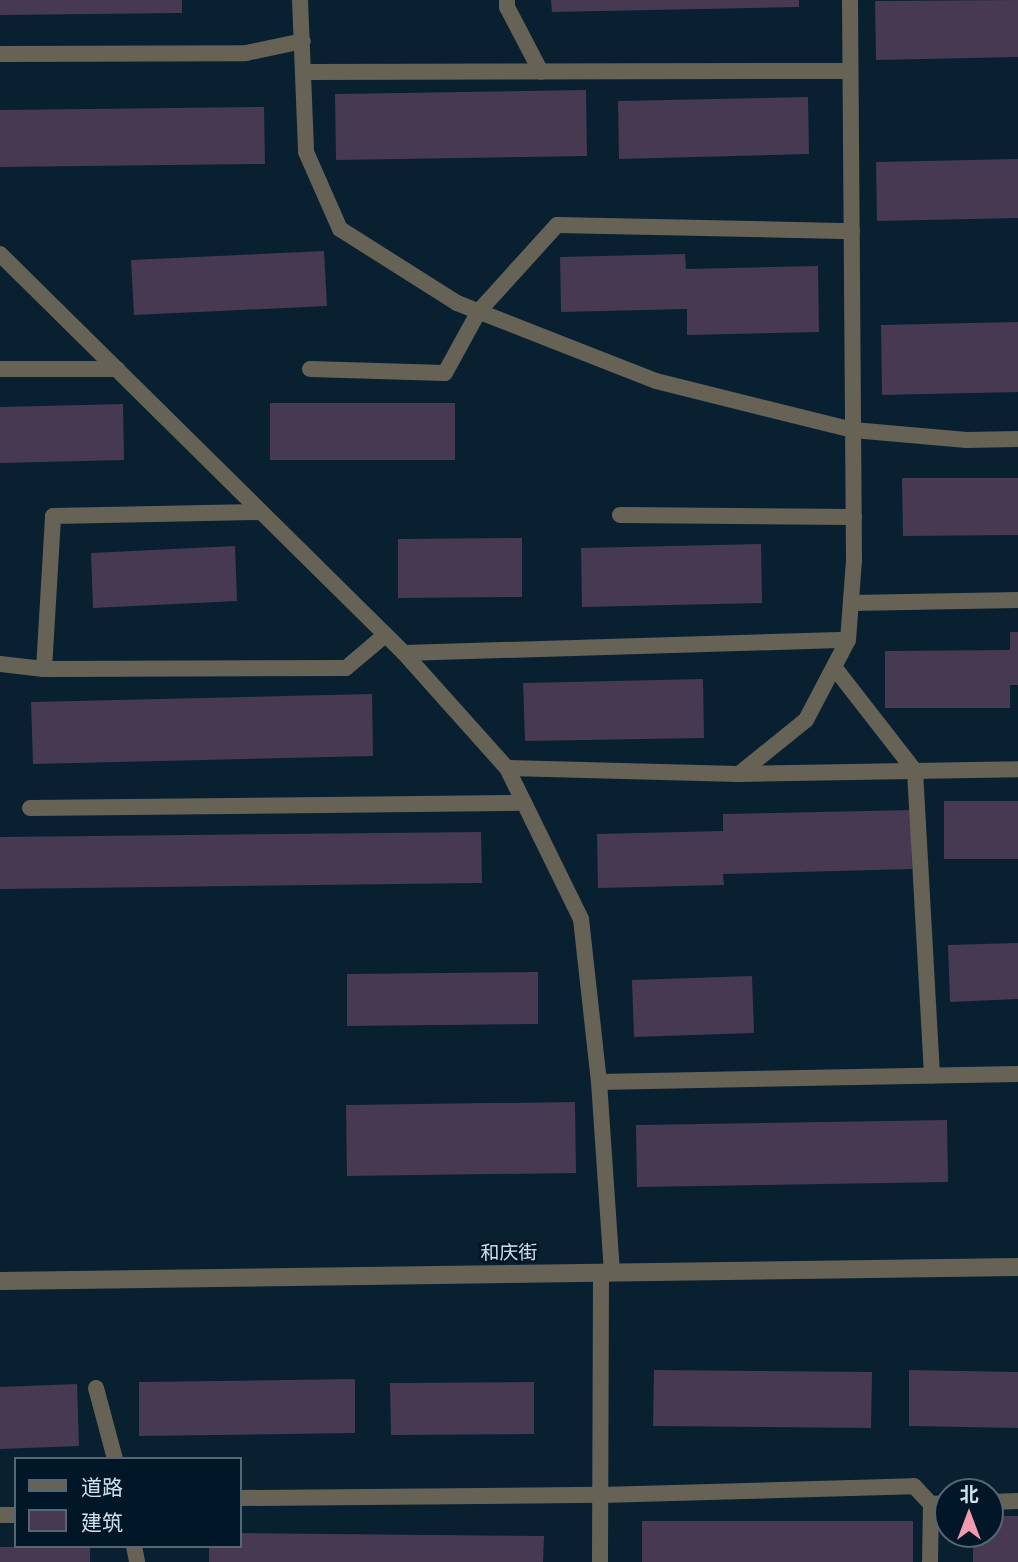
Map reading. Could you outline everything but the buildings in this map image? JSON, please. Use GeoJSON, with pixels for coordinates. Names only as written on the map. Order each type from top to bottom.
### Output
{"type":"FeatureCollection","features":[{"type":"Feature","properties":{"kind":"street","name":"和庆街"},"geometry":{"type":"LineString","coordinates":[[0,1281],[1018,1267]]}},
{"type":"Feature","properties":{"kind":"lane"},"geometry":{"type":"LineString","coordinates":[[300,0],[305,72],[306,152],[340,229],[457,303],[656,381],[853,430],[967,440],[1018,439]]}},
{"type":"Feature","properties":{"kind":"lane"},"geometry":{"type":"LineString","coordinates":[[507,0],[507,7],[541,72]]}},
{"type":"Feature","properties":{"kind":"lane"},"geometry":{"type":"LineString","coordinates":[[739,774],[806,720],[848,640],[854,517],[850,0]]}},
{"type":"Feature","properties":{"kind":"lane"},"geometry":{"type":"LineString","coordinates":[[0,54],[246,53],[303,41]]}},
{"type":"Feature","properties":{"kind":"lane"},"geometry":{"type":"LineString","coordinates":[[305,72],[850,71]]}},
{"type":"Feature","properties":{"kind":"lane"},"geometry":{"type":"LineString","coordinates":[[310,369],[445,373],[479,311],[557,225],[852,231]]}},
{"type":"Feature","properties":{"kind":"lane"},"geometry":{"type":"LineString","coordinates":[[1,257],[404,653],[507,768],[581,919],[599,1082],[606,1273],[600,1562]]}},
{"type":"Feature","properties":{"kind":"lane"},"geometry":{"type":"LineString","coordinates":[[0,369],[117,369]]}},
{"type":"Feature","properties":{"kind":"lane"},"geometry":{"type":"LineString","coordinates":[[44,668],[53,516],[261,512]]}},
{"type":"Feature","properties":{"kind":"lane"},"geometry":{"type":"LineString","coordinates":[[620,515],[854,517]]}},
{"type":"Feature","properties":{"kind":"lane"},"geometry":{"type":"LineString","coordinates":[[851,603],[1018,600]]}},
{"type":"Feature","properties":{"kind":"lane"},"geometry":{"type":"LineString","coordinates":[[0,664],[44,668],[346,668],[385,635]]}},
{"type":"Feature","properties":{"kind":"lane"},"geometry":{"type":"LineString","coordinates":[[404,653],[848,640]]}},
{"type":"Feature","properties":{"kind":"lane"},"geometry":{"type":"LineString","coordinates":[[834,667],[915,771],[932,1076]]}},
{"type":"Feature","properties":{"kind":"lane"},"geometry":{"type":"LineString","coordinates":[[507,768],[739,774],[1018,769]]}},
{"type":"Feature","properties":{"kind":"lane"},"geometry":{"type":"LineString","coordinates":[[30,808],[524,803]]}},
{"type":"Feature","properties":{"kind":"lane"},"geometry":{"type":"LineString","coordinates":[[599,1082],[1018,1074]]}},
{"type":"Feature","properties":{"kind":"lane"},"geometry":{"type":"LineString","coordinates":[[96,1388],[114,1457]]}},
{"type":"Feature","properties":{"kind":"lane"},"geometry":{"type":"LineString","coordinates":[[242,1498],[601,1495],[914,1486],[931,1504],[930,1562]]}}]}
